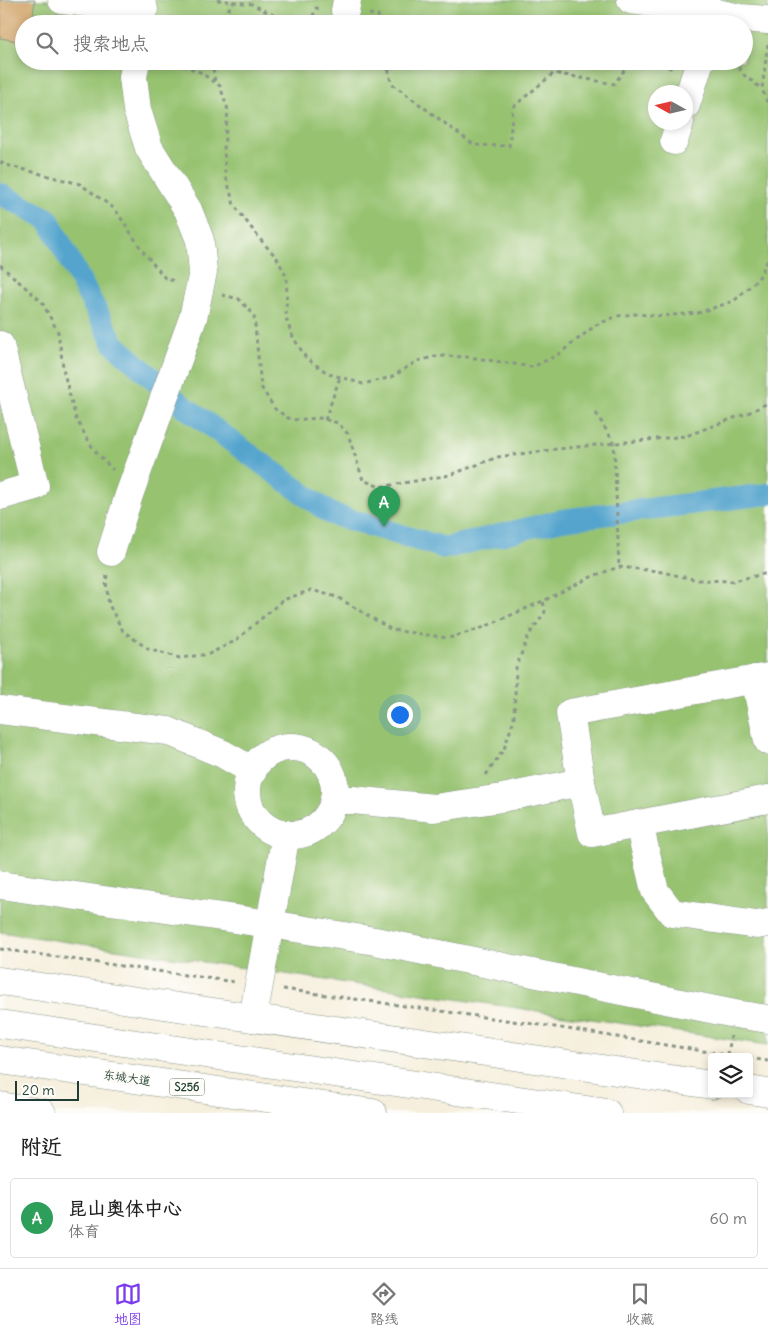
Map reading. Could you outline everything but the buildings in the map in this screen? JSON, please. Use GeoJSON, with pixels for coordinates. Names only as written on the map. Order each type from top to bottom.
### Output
{"type":"FeatureCollection","features":[{"type":"Feature","properties":{"kind":"main road"},"geometry":{"type":"LineString","coordinates":[[62,0],[143,11]]}},
{"type":"Feature","properties":{"kind":"main road"},"geometry":{"type":"LineString","coordinates":[[631,0],[724,15]]}},
{"type":"Feature","properties":{"kind":"main road"},"geometry":{"type":"LineString","coordinates":[[753,19],[768,20]]}},
{"type":"Feature","properties":{"kind":"main road"},"geometry":{"type":"LineString","coordinates":[[111,552],[193,318],[203,272],[200,240],[188,210],[149,148],[136,110],[134,70]]}},
{"type":"Feature","properties":{"kind":"main road"},"geometry":{"type":"LineString","coordinates":[[693,85],[697,70]]}},
{"type":"Feature","properties":{"kind":"main road"},"geometry":{"type":"LineString","coordinates":[[0,345],[35,486],[0,496]]}},
{"type":"Feature","properties":{"kind":"main road"},"geometry":{"type":"LineString","coordinates":[[768,741],[761,678],[570,713],[581,782],[592,833],[768,799]]}},
{"type":"Feature","properties":{"kind":"main road"},"geometry":{"type":"LineString","coordinates":[[0,710],[168,731],[223,754],[253,771]]}},
{"type":"Feature","properties":{"kind":"main road"},"geometry":{"type":"LineString","coordinates":[[296,747],[310,751],[322,759],[331,771],[335,785],[334,800],[329,814],[320,824],[308,832],[294,835],[280,834],[267,828],[257,818],[250,806],[248,792],[250,777],[257,764],[268,754],[281,748],[296,747]]}},
{"type":"Feature","properties":{"kind":"main road"},"geometry":{"type":"LineString","coordinates":[[334,800],[353,800],[434,808],[502,798],[581,782]]}},
{"type":"Feature","properties":{"kind":"main road"},"geometry":{"type":"LineString","coordinates":[[639,824],[655,890],[672,913],[757,925],[768,923]]}},
{"type":"Feature","properties":{"kind":"main road"},"geometry":{"type":"LineString","coordinates":[[253,1018],[286,834]]}},
{"type":"Feature","properties":{"kind":"main road"},"geometry":{"type":"LineString","coordinates":[[0,885],[270,924],[375,942],[768,1019]]}},
{"type":"Feature","properties":{"kind":"main road"},"geometry":{"type":"LineString","coordinates":[[0,981],[708,1084]]}},
{"type":"Feature","properties":{"kind":"main road"},"geometry":{"type":"LineString","coordinates":[[0,1024],[607,1113]]}},
{"type":"Feature","properties":{"kind":"main road"},"geometry":{"type":"LineString","coordinates":[[0,1044],[153,1082]]}},
{"type":"Feature","properties":{"kind":"main road","name":"东城大道"},"geometry":{"type":"LineString","coordinates":[[0,1060],[373,1113]]}},
{"type":"Feature","properties":{"kind":"main road"},"geometry":{"type":"LineString","coordinates":[[753,1091],[768,1093]]}},
{"type":"Feature","properties":{"kind":"main road"},"geometry":{"type":"LineString","coordinates":[[0,1106],[42,1113]]}},
{"type":"Feature","properties":{"kind":"path"},"geometry":{"type":"LineString","coordinates":[[217,0],[252,4],[273,15]]}},
{"type":"Feature","properties":{"kind":"path"},"geometry":{"type":"LineString","coordinates":[[226,15],[234,2]]}},
{"type":"Feature","properties":{"kind":"path"},"geometry":{"type":"LineString","coordinates":[[768,42],[762,89],[768,104]]}},
{"type":"Feature","properties":{"kind":"path"},"geometry":{"type":"LineString","coordinates":[[194,70],[220,86],[228,110],[224,147],[225,173],[234,205],[277,258],[287,278],[286,318],[293,337],[306,358],[329,374],[363,384],[392,377],[417,361],[438,356],[469,357],[533,367],[559,354],[596,325],[617,316],[635,314],[662,316],[698,313],[734,301],[758,279],[768,260]]}},
{"type":"Feature","properties":{"kind":"path"},"geometry":{"type":"LineString","coordinates":[[213,70],[215,83]]}},
{"type":"Feature","properties":{"kind":"path"},"geometry":{"type":"LineString","coordinates":[[389,70],[391,83],[474,145],[509,146],[513,107],[554,74],[614,84],[624,70]]}},
{"type":"Feature","properties":{"kind":"path"},"geometry":{"type":"LineString","coordinates":[[740,70],[762,89]]}},
{"type":"Feature","properties":{"kind":"path"},"geometry":{"type":"LineString","coordinates":[[0,162],[6,166],[80,184],[115,209],[142,250],[165,278],[199,290],[239,299],[254,315],[261,387],[275,409],[291,420],[320,418],[338,423],[348,434],[363,480],[380,488],[450,475],[498,457],[686,436],[750,412],[768,403]]}},
{"type":"Feature","properties":{"kind":"path"},"geometry":{"type":"LineString","coordinates":[[0,265],[42,302],[58,332],[64,373],[76,419],[94,450],[116,473],[136,478]]}},
{"type":"Feature","properties":{"kind":"path"},"geometry":{"type":"LineString","coordinates":[[325,420],[340,377]]}},
{"type":"Feature","properties":{"kind":"path"},"geometry":{"type":"LineString","coordinates":[[596,413],[614,443],[619,567]]}},
{"type":"Feature","properties":{"kind":"path"},"geometry":{"type":"LineString","coordinates":[[111,552],[106,582],[109,605],[123,631],[148,649],[180,658],[209,654],[235,641],[282,600],[311,590],[337,597],[392,630],[449,638],[482,628],[593,576],[619,567],[658,571],[698,580],[733,581],[768,573]]}},
{"type":"Feature","properties":{"kind":"path"},"geometry":{"type":"LineString","coordinates":[[486,776],[504,749],[514,719],[516,668],[528,636],[545,612],[543,601]]}},
{"type":"Feature","properties":{"kind":"path"},"geometry":{"type":"LineString","coordinates":[[0,950],[555,1027],[715,1053]]}},
{"type":"Feature","properties":{"kind":"path"},"geometry":{"type":"LineString","coordinates":[[753,1059],[768,1061]]}},
{"type":"Feature","properties":{"kind":"green space"},"geometry":{"type":"Polygon","coordinates":[[[0,0],[768,0],[768,1045],[0,932],[0,0]]]}},
{"type":"Feature","properties":{"kind":"waterway"},"geometry":{"type":"LineString","coordinates":[[0,194],[48,219],[114,344],[182,405],[331,514],[445,548],[562,520],[768,494]]}},
{"type":"Feature","properties":{"kind":"place","name":"昆山奥体中心"},"geometry":{"type":"Point","coordinates":[384,527]}}]}
